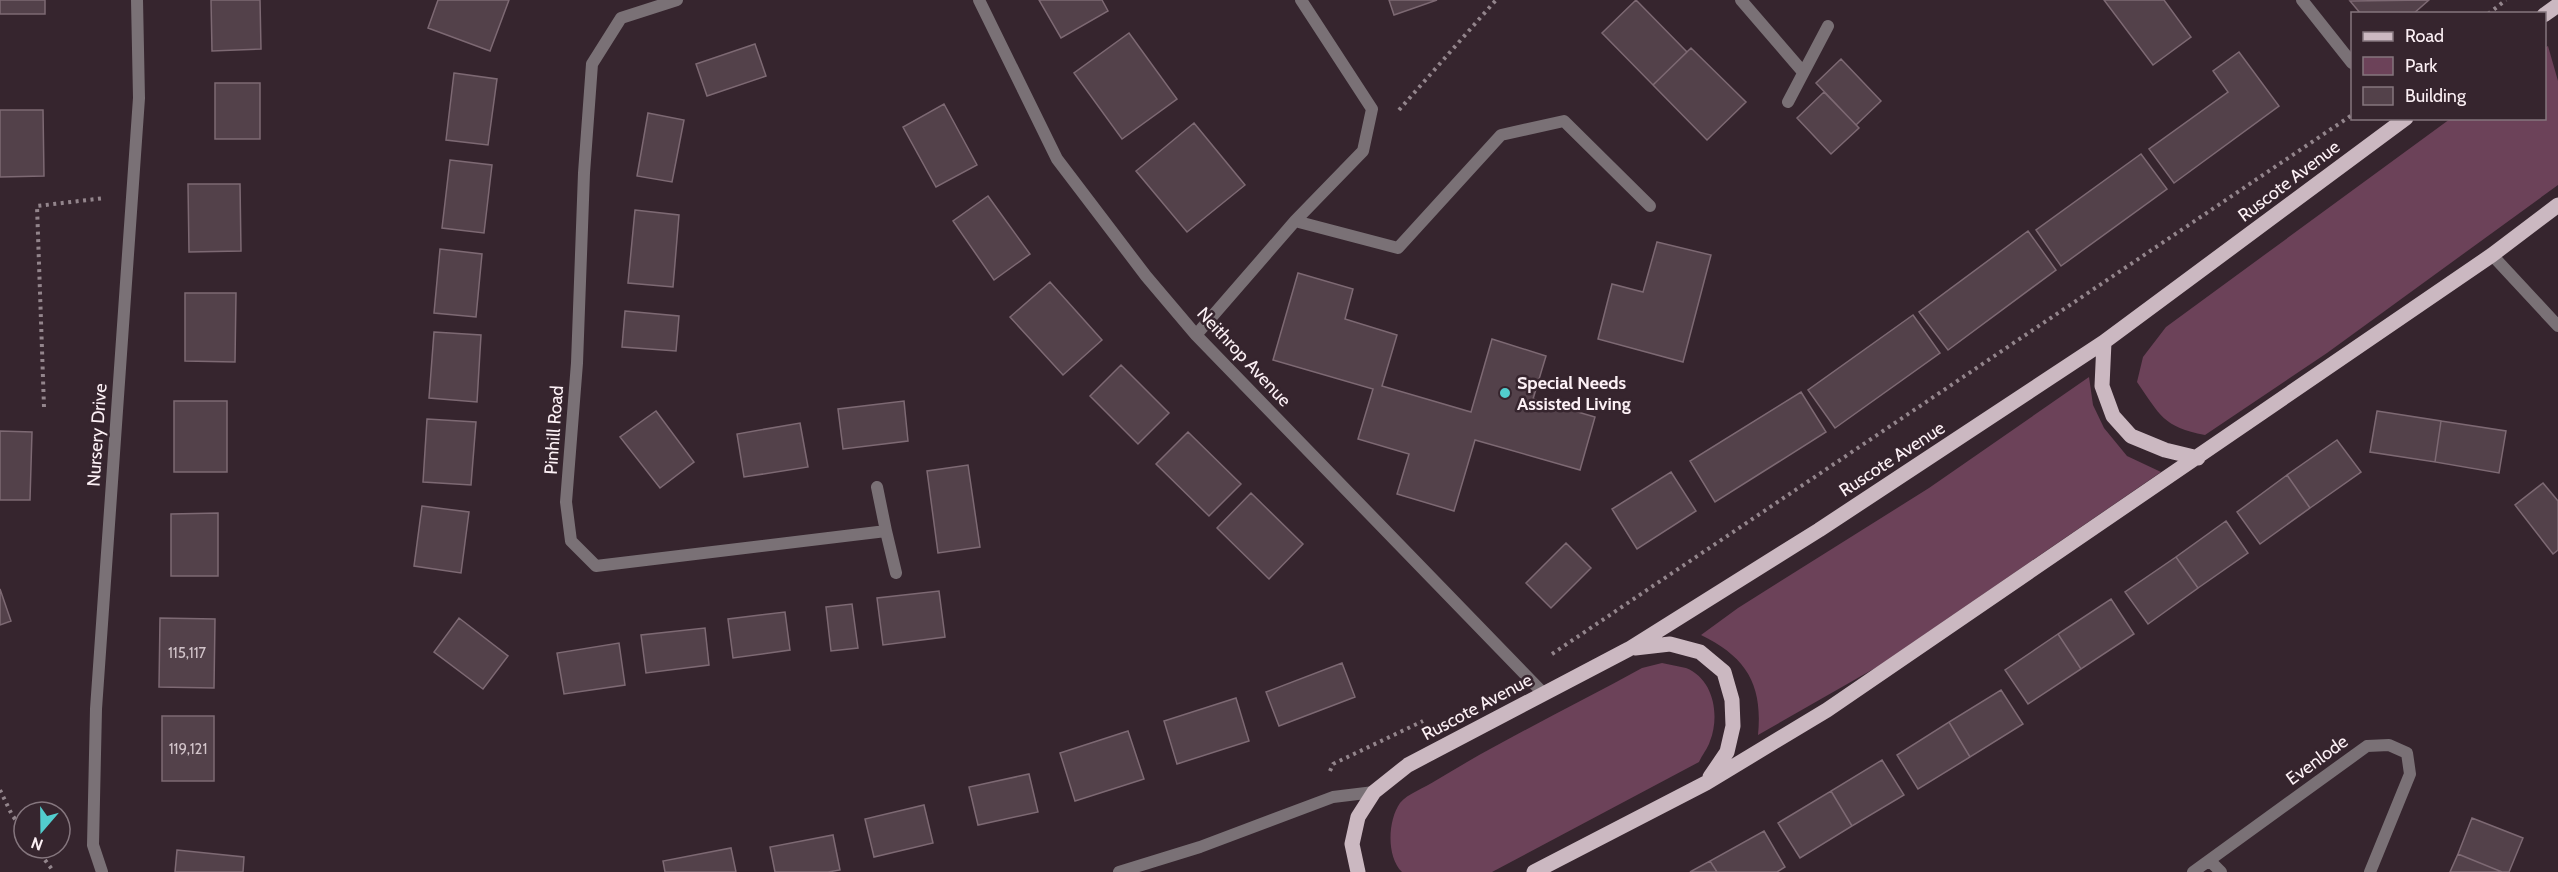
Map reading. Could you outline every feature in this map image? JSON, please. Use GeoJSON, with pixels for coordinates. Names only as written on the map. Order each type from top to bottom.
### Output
{"type":"FeatureCollection","features":[{"type":"Feature","properties":{"kind":"main road","name":"Ruscote Avenue"},"geometry":{"type":"LineString","coordinates":[[1356,872],[1352,844],[1358,817],[1374,792],[1408,765],[1629,649],[1819,530],[2104,342],[2401,120]]}},
{"type":"Feature","properties":{"kind":"main road"},"geometry":{"type":"LineString","coordinates":[[1534,872],[1706,783],[1827,710],[2492,255],[2558,205]]}},
{"type":"Feature","properties":{"kind":"main road"},"geometry":{"type":"LineString","coordinates":[[2104,342],[2102,386],[2113,416],[2131,436],[2165,450],[2198,458]]}},
{"type":"Feature","properties":{"kind":"main road"},"geometry":{"type":"LineString","coordinates":[[1629,649],[1670,644],[1700,652],[1724,672],[1732,700],[1733,726],[1727,752],[1706,783]]}},
{"type":"Feature","properties":{"kind":"street","name":"Nursery Drive"},"geometry":{"type":"LineString","coordinates":[[102,872],[93,845],[96,709],[139,98],[137,0]]}},
{"type":"Feature","properties":{"kind":"street","name":"Pinhill Road"},"geometry":{"type":"LineString","coordinates":[[677,0],[621,18],[592,64],[584,173],[577,363],[566,502],[571,541],[596,566],[886,531]]}},
{"type":"Feature","properties":{"kind":"street","name":"Neithrop Avenue"},"geometry":{"type":"LineString","coordinates":[[979,0],[1057,159],[1146,276],[1196,334],[1544,694]]}},
{"type":"Feature","properties":{"kind":"street"},"geometry":{"type":"LineString","coordinates":[[1196,334],[1295,221],[1363,151],[1372,109],[1301,0]]}},
{"type":"Feature","properties":{"kind":"street"},"geometry":{"type":"LineString","coordinates":[[1741,0],[1803,72]]}},
{"type":"Feature","properties":{"kind":"street"},"geometry":{"type":"LineString","coordinates":[[2302,0],[2351,62]]}},
{"type":"Feature","properties":{"kind":"street"},"geometry":{"type":"LineString","coordinates":[[1788,102],[1828,26]]}},
{"type":"Feature","properties":{"kind":"street"},"geometry":{"type":"LineString","coordinates":[[1295,221],[1398,248],[1501,135],[1564,121],[1650,206]]}},
{"type":"Feature","properties":{"kind":"street"},"geometry":{"type":"LineString","coordinates":[[2492,255],[2558,326]]}},
{"type":"Feature","properties":{"kind":"street"},"geometry":{"type":"LineString","coordinates":[[877,487],[896,573]]}},
{"type":"Feature","properties":{"kind":"street","name":"Evenlode"},"geometry":{"type":"LineString","coordinates":[[2193,872],[2367,746],[2390,746],[2407,753],[2410,774],[2370,872]]}},
{"type":"Feature","properties":{"kind":"street"},"geometry":{"type":"LineString","coordinates":[[1119,872],[1200,848],[1333,797],[1374,792]]}},
{"type":"Feature","properties":{"kind":"street"},"geometry":{"type":"LineString","coordinates":[[2210,861],[2221,872]]}},
{"type":"Feature","properties":{"kind":"path"},"geometry":{"type":"LineString","coordinates":[[1363,151],[1496,0]]}},
{"type":"Feature","properties":{"kind":"path"},"geometry":{"type":"LineString","coordinates":[[2491,12],[2506,0]]}},
{"type":"Feature","properties":{"kind":"path"},"geometry":{"type":"LineString","coordinates":[[1524,673],[2351,116]]}},
{"type":"Feature","properties":{"kind":"path"},"geometry":{"type":"LineString","coordinates":[[44,407],[37,206],[132,195]]}},
{"type":"Feature","properties":{"kind":"path"},"geometry":{"type":"LineString","coordinates":[[1315,804],[1333,764],[1428,718]]}},
{"type":"Feature","properties":{"kind":"path"},"geometry":{"type":"LineString","coordinates":[[0,790],[12,815]]}},
{"type":"Feature","properties":{"kind":"green space"},"geometry":{"type":"Polygon","coordinates":[[[2548,46],[2558,81],[2558,185],[2327,353],[2205,435],[2180,428],[2164,418],[2137,382],[2143,357],[2166,327],[2449,120],[2546,120],[2546,47],[2548,46]]]}},
{"type":"Feature","properties":{"kind":"green space"},"geometry":{"type":"Polygon","coordinates":[[[2089,377],[2093,405],[2104,428],[2127,456],[2161,472],[1877,667],[1758,735],[1758,701],[1748,674],[1730,653],[1701,635],[1738,608],[1929,488],[2089,377]]]}},
{"type":"Feature","properties":{"kind":"green space"},"geometry":{"type":"Polygon","coordinates":[[[1662,663],[1686,668],[1695,673],[1709,689],[1714,710],[1713,731],[1699,762],[1492,872],[1402,872],[1393,857],[1390,838],[1396,810],[1403,800],[1486,751],[1642,668],[1662,663]]]}},
{"type":"Feature","properties":{"kind":"building"},"geometry":{"type":"Polygon","coordinates":[[[0,0],[45,0],[45,14],[0,14],[0,0]]]}},
{"type":"Feature","properties":{"kind":"building"},"geometry":{"type":"Polygon","coordinates":[[[211,0],[260,0],[261,49],[212,51],[211,0]]]}},
{"type":"Feature","properties":{"kind":"building"},"geometry":{"type":"Polygon","coordinates":[[[438,0],[509,0],[490,51],[428,28],[438,0]]]}},
{"type":"Feature","properties":{"kind":"building"},"geometry":{"type":"Polygon","coordinates":[[[1039,0],[1102,0],[1108,11],[1061,38],[1039,0]]]}},
{"type":"Feature","properties":{"kind":"building"},"geometry":{"type":"Polygon","coordinates":[[[1389,0],[1437,0],[1394,15],[1389,0]]]}},
{"type":"Feature","properties":{"kind":"building"},"geometry":{"type":"Polygon","coordinates":[[[1636,0],[1687,52],[1653,85],[1602,33],[1636,0]]]}},
{"type":"Feature","properties":{"kind":"building"},"geometry":{"type":"Polygon","coordinates":[[[2104,0],[2164,0],[2191,37],[2153,65],[2104,0]]]}},
{"type":"Feature","properties":{"kind":"building"},"geometry":{"type":"Polygon","coordinates":[[[2429,0],[2415,12],[2359,12],[2350,1],[2429,0]]]}},
{"type":"Feature","properties":{"kind":"building"},"geometry":{"type":"Polygon","coordinates":[[[1129,33],[1177,99],[1122,139],[1074,73],[1129,33]]]}},
{"type":"Feature","properties":{"kind":"building"},"geometry":{"type":"Polygon","coordinates":[[[755,44],[766,76],[707,96],[696,64],[755,44]]]}},
{"type":"Feature","properties":{"kind":"building"},"geometry":{"type":"Polygon","coordinates":[[[1691,48],[1746,102],[1707,140],[1653,85],[1691,48]]]}},
{"type":"Feature","properties":{"kind":"building"},"geometry":{"type":"Polygon","coordinates":[[[2239,52],[2279,106],[2174,183],[2149,149],[2228,92],[2213,71],[2239,52]]]}},
{"type":"Feature","properties":{"kind":"building"},"geometry":{"type":"Polygon","coordinates":[[[1841,59],[1881,101],[1856,125],[1816,83],[1841,59]]]}},
{"type":"Feature","properties":{"kind":"building"},"geometry":{"type":"Polygon","coordinates":[[[454,73],[497,79],[488,145],[446,140],[454,73]]]}},
{"type":"Feature","properties":{"kind":"building"},"geometry":{"type":"Polygon","coordinates":[[[215,83],[260,83],[260,139],[215,139],[215,83]]]}},
{"type":"Feature","properties":{"kind":"building"},"geometry":{"type":"Polygon","coordinates":[[[1824,92],[1859,128],[1831,154],[1797,118],[1824,92]]]}},
{"type":"Feature","properties":{"kind":"building"},"geometry":{"type":"Polygon","coordinates":[[[944,104],[977,165],[936,187],[903,127],[944,104]]]}},
{"type":"Feature","properties":{"kind":"building"},"geometry":{"type":"Polygon","coordinates":[[[0,110],[43,110],[44,176],[0,177],[0,110]]]}},
{"type":"Feature","properties":{"kind":"building"},"geometry":{"type":"Polygon","coordinates":[[[648,113],[684,120],[672,182],[637,176],[648,113]]]}},
{"type":"Feature","properties":{"kind":"building"},"geometry":{"type":"Polygon","coordinates":[[[1194,123],[1245,185],[1187,232],[1136,171],[1194,123]]]}},
{"type":"Feature","properties":{"kind":"building"},"geometry":{"type":"Polygon","coordinates":[[[2141,154],[2167,189],[2061,266],[2036,230],[2141,154]]]}},
{"type":"Feature","properties":{"kind":"building"},"geometry":{"type":"Polygon","coordinates":[[[450,160],[492,165],[484,233],[442,228],[450,160]]]}},
{"type":"Feature","properties":{"kind":"building"},"geometry":{"type":"Polygon","coordinates":[[[188,184],[240,184],[241,251],[189,252],[188,184]]]}},
{"type":"Feature","properties":{"kind":"building"},"geometry":{"type":"Polygon","coordinates":[[[988,196],[1030,254],[994,280],[953,221],[988,196]]]}},
{"type":"Feature","properties":{"kind":"building"},"geometry":{"type":"Polygon","coordinates":[[[635,210],[679,215],[673,287],[628,283],[635,210]]]}},
{"type":"Feature","properties":{"kind":"building"},"geometry":{"type":"Polygon","coordinates":[[[2028,231],[2056,270],[1948,350],[1919,312],[2028,231]]]}},
{"type":"Feature","properties":{"kind":"building"},"geometry":{"type":"Polygon","coordinates":[[[1657,242],[1711,255],[1683,362],[1598,339],[1612,284],[1643,292],[1657,242]]]}},
{"type":"Feature","properties":{"kind":"building"},"geometry":{"type":"Polygon","coordinates":[[[440,249],[482,254],[476,317],[434,313],[440,249]]]}},
{"type":"Feature","properties":{"kind":"building","name":"Special Needs Assisted Living"},"geometry":{"type":"Polygon","coordinates":[[[1298,273],[1353,289],[1345,319],[1397,335],[1382,386],[1471,412],[1492,339],[1546,356],[1533,399],[1595,417],[1580,470],[1475,440],[1454,511],[1397,494],[1409,454],[1358,439],[1373,389],[1273,360],[1298,273]]]}},
{"type":"Feature","properties":{"kind":"building"},"geometry":{"type":"Polygon","coordinates":[[[1050,282],[1102,340],[1063,375],[1010,317],[1050,282]]]}},
{"type":"Feature","properties":{"kind":"building"},"geometry":{"type":"Polygon","coordinates":[[[185,293],[236,293],[235,362],[185,361],[185,293]]]}},
{"type":"Feature","properties":{"kind":"building"},"geometry":{"type":"Polygon","coordinates":[[[625,311],[679,316],[676,351],[622,347],[625,311]]]}},
{"type":"Feature","properties":{"kind":"building"},"geometry":{"type":"Polygon","coordinates":[[[1913,315],[1940,353],[1835,428],[1808,390],[1913,315]]]}},
{"type":"Feature","properties":{"kind":"building"},"geometry":{"type":"Polygon","coordinates":[[[434,332],[481,335],[477,402],[429,398],[434,332]]]}},
{"type":"Feature","properties":{"kind":"building"},"geometry":{"type":"Polygon","coordinates":[[[1121,365],[1169,413],[1138,444],[1090,396],[1121,365]]]}},
{"type":"Feature","properties":{"kind":"building"},"geometry":{"type":"Polygon","coordinates":[[[1801,392],[1826,432],[1715,502],[1690,461],[1801,392]]]}},
{"type":"Feature","properties":{"kind":"building"},"geometry":{"type":"Polygon","coordinates":[[[174,401],[227,401],[227,472],[174,472],[174,401]]]}},
{"type":"Feature","properties":{"kind":"building"},"geometry":{"type":"Polygon","coordinates":[[[904,401],[908,441],[843,449],[838,409],[904,401]]]}},
{"type":"Feature","properties":{"kind":"building"},"geometry":{"type":"Polygon","coordinates":[[[656,411],[694,462],[660,488],[620,437],[656,411]]]}},
{"type":"Feature","properties":{"kind":"building"},"geometry":{"type":"Polygon","coordinates":[[[2377,411],[2441,421],[2435,462],[2370,452],[2377,411]]]}},
{"type":"Feature","properties":{"kind":"building"},"geometry":{"type":"Polygon","coordinates":[[[427,419],[476,422],[471,485],[423,482],[427,419]]]}},
{"type":"Feature","properties":{"kind":"building"},"geometry":{"type":"Polygon","coordinates":[[[2441,421],[2506,431],[2499,473],[2435,462],[2441,421]]]}},
{"type":"Feature","properties":{"kind":"building"},"geometry":{"type":"Polygon","coordinates":[[[800,423],[808,467],[744,477],[737,434],[800,423]]]}},
{"type":"Feature","properties":{"kind":"building"},"geometry":{"type":"Polygon","coordinates":[[[0,431],[32,432],[30,500],[0,500],[0,431]]]}},
{"type":"Feature","properties":{"kind":"building"},"geometry":{"type":"Polygon","coordinates":[[[1188,432],[1241,484],[1209,516],[1156,464],[1188,432]]]}},
{"type":"Feature","properties":{"kind":"building"},"geometry":{"type":"Polygon","coordinates":[[[2337,440],[2361,472],[2310,508],[2287,475],[2337,440]]]}},
{"type":"Feature","properties":{"kind":"building"},"geometry":{"type":"Polygon","coordinates":[[[968,465],[980,547],[938,553],[927,471],[968,465]]]}},
{"type":"Feature","properties":{"kind":"building"},"geometry":{"type":"Polygon","coordinates":[[[1671,472],[1696,511],[1637,549],[1612,509],[1671,472]]]}},
{"type":"Feature","properties":{"kind":"building"},"geometry":{"type":"Polygon","coordinates":[[[2287,475],[2310,508],[2260,544],[2237,512],[2287,475]]]}},
{"type":"Feature","properties":{"kind":"building"},"geometry":{"type":"Polygon","coordinates":[[[2543,483],[2558,501],[2558,550],[2553,554],[2515,505],[2543,483]]]}},
{"type":"Feature","properties":{"kind":"building"},"geometry":{"type":"Polygon","coordinates":[[[1251,493],[1303,544],[1269,579],[1217,528],[1251,493]]]}},
{"type":"Feature","properties":{"kind":"building"},"geometry":{"type":"Polygon","coordinates":[[[422,506],[469,512],[461,573],[414,566],[422,506]]]}},
{"type":"Feature","properties":{"kind":"building"},"geometry":{"type":"Polygon","coordinates":[[[218,513],[218,576],[171,576],[171,514],[218,513]]]}},
{"type":"Feature","properties":{"kind":"building"},"geometry":{"type":"Polygon","coordinates":[[[2226,521],[2248,553],[2198,588],[2176,557],[2226,521]]]}},
{"type":"Feature","properties":{"kind":"building"},"geometry":{"type":"Polygon","coordinates":[[[1566,543],[1591,568],[1551,608],[1526,583],[1566,543]]]}},
{"type":"Feature","properties":{"kind":"building"},"geometry":{"type":"Polygon","coordinates":[[[2176,557],[2198,588],[2148,624],[2125,592],[2176,557]]]}},
{"type":"Feature","properties":{"kind":"building"},"geometry":{"type":"Polygon","coordinates":[[[0,589],[11,621],[0,625],[0,589]]]}},
{"type":"Feature","properties":{"kind":"building"},"geometry":{"type":"Polygon","coordinates":[[[939,591],[945,637],[883,645],[877,598],[939,591]]]}},
{"type":"Feature","properties":{"kind":"building"},"geometry":{"type":"Polygon","coordinates":[[[2111,599],[2134,634],[2081,669],[2058,634],[2111,599]]]}},
{"type":"Feature","properties":{"kind":"building"},"geometry":{"type":"Polygon","coordinates":[[[852,604],[858,648],[831,651],[826,607],[852,604]]]}},
{"type":"Feature","properties":{"kind":"building"},"geometry":{"type":"Polygon","coordinates":[[[785,612],[790,650],[733,658],[728,619],[785,612]]]}},
{"type":"Feature","properties":{"kind":"building"},"geometry":{"type":"Polygon","coordinates":[[[160,618],[215,619],[214,688],[159,687],[160,618]]]}},
{"type":"Feature","properties":{"kind":"building"},"geometry":{"type":"Polygon","coordinates":[[[459,618],[508,656],[483,689],[434,652],[459,618]]]}},
{"type":"Feature","properties":{"kind":"building"},"geometry":{"type":"Polygon","coordinates":[[[705,628],[709,665],[646,673],[641,635],[705,628]]]}},
{"type":"Feature","properties":{"kind":"building"},"geometry":{"type":"Polygon","coordinates":[[[2058,634],[2081,669],[2028,704],[2005,670],[2058,634]]]}},
{"type":"Feature","properties":{"kind":"building"},"geometry":{"type":"Polygon","coordinates":[[[619,643],[625,685],[564,694],[557,653],[619,643]]]}},
{"type":"Feature","properties":{"kind":"building"},"geometry":{"type":"Polygon","coordinates":[[[1342,663],[1355,697],[1279,726],[1266,692],[1342,663]]]}},
{"type":"Feature","properties":{"kind":"building"},"geometry":{"type":"Polygon","coordinates":[[[2001,690],[2023,724],[1970,757],[1949,722],[2001,690]]]}},
{"type":"Feature","properties":{"kind":"building"},"geometry":{"type":"Polygon","coordinates":[[[1236,698],[1249,741],[1177,764],[1164,721],[1236,698]]]}},
{"type":"Feature","properties":{"kind":"building"},"geometry":{"type":"Polygon","coordinates":[[[162,716],[214,716],[214,781],[162,781],[162,716]]]}},
{"type":"Feature","properties":{"kind":"building"},"geometry":{"type":"Polygon","coordinates":[[[1949,722],[1970,757],[1918,789],[1897,755],[1949,722]]]}},
{"type":"Feature","properties":{"kind":"building"},"geometry":{"type":"Polygon","coordinates":[[[1128,731],[1144,779],[1075,801],[1060,753],[1128,731]]]}},
{"type":"Feature","properties":{"kind":"building"},"geometry":{"type":"Polygon","coordinates":[[[1882,760],[1904,795],[1852,826],[1831,791],[1882,760]]]}},
{"type":"Feature","properties":{"kind":"building"},"geometry":{"type":"Polygon","coordinates":[[[1029,774],[1038,812],[978,825],[969,787],[1029,774]]]}},
{"type":"Feature","properties":{"kind":"building"},"geometry":{"type":"Polygon","coordinates":[[[1831,791],[1852,826],[1800,858],[1778,823],[1831,791]]]}},
{"type":"Feature","properties":{"kind":"building"},"geometry":{"type":"Polygon","coordinates":[[[924,805],[933,843],[874,857],[865,819],[924,805]]]}},
{"type":"Feature","properties":{"kind":"building"},"geometry":{"type":"Polygon","coordinates":[[[2472,818],[2523,838],[2509,872],[2502,872],[2458,854],[2472,818]]]}},
{"type":"Feature","properties":{"kind":"building"},"geometry":{"type":"Polygon","coordinates":[[[1764,831],[1785,867],[1777,872],[1717,872],[1710,861],[1764,831]]]}},
{"type":"Feature","properties":{"kind":"building"},"geometry":{"type":"Polygon","coordinates":[[[833,835],[840,870],[775,872],[770,847],[833,835]]]}},
{"type":"Feature","properties":{"kind":"building"},"geometry":{"type":"Polygon","coordinates":[[[731,848],[736,872],[665,872],[663,861],[731,848]]]}},
{"type":"Feature","properties":{"kind":"building"},"geometry":{"type":"Polygon","coordinates":[[[177,850],[244,857],[243,872],[175,872],[177,850]]]}},
{"type":"Feature","properties":{"kind":"building"},"geometry":{"type":"Polygon","coordinates":[[[2458,854],[2502,872],[2450,872],[2458,854]]]}},
{"type":"Feature","properties":{"kind":"building"},"geometry":{"type":"Polygon","coordinates":[[[1710,861],[1717,872],[1690,872],[1710,861]]]}},
{"type":"Feature","properties":{"kind":"place","name":"Special Needs Assisted Living"},"geometry":{"type":"Point","coordinates":[1505,393]}}]}
